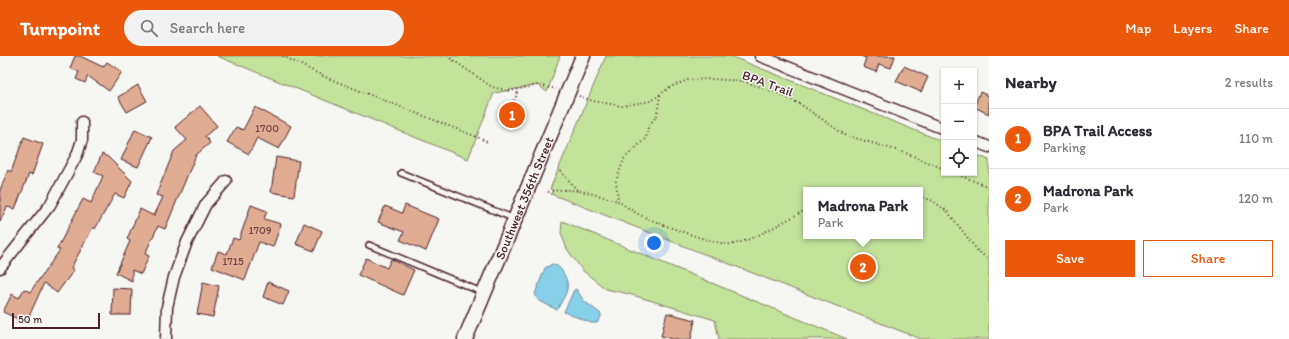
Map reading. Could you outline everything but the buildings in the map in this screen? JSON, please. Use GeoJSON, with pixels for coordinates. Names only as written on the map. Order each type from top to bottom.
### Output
{"type":"FeatureCollection","features":[{"type":"Feature","properties":{"kind":"main road","name":"Southwest 356th Street"},"geometry":{"type":"LineString","coordinates":[[465,339],[583,56]]}},
{"type":"Feature","properties":{"kind":"street"},"geometry":{"type":"LineString","coordinates":[[760,56],[941,128]]}},
{"type":"Feature","properties":{"kind":"street"},"geometry":{"type":"LineString","coordinates":[[0,268],[50,205],[77,155],[82,140],[82,122]]}},
{"type":"Feature","properties":{"kind":"street"},"geometry":{"type":"LineString","coordinates":[[977,142],[989,147]]}},
{"type":"Feature","properties":{"kind":"street"},"geometry":{"type":"LineString","coordinates":[[166,339],[167,307],[174,277],[187,242],[206,204],[226,181]]}},
{"type":"Feature","properties":{"kind":"lane"},"geometry":{"type":"LineString","coordinates":[[401,173],[515,219]]}},
{"type":"Feature","properties":{"kind":"lane"},"geometry":{"type":"LineString","coordinates":[[369,245],[484,294]]}},
{"type":"Feature","properties":{"kind":"path"},"geometry":{"type":"LineString","coordinates":[[283,56],[325,77],[489,143]]}},
{"type":"Feature","properties":{"kind":"path","name":"BPA Trail"},"geometry":{"type":"LineString","coordinates":[[447,56],[492,87],[510,91],[538,85],[569,92],[593,101],[622,106],[651,101],[670,87],[688,80],[712,79],[743,81],[774,92],[800,104],[845,135],[906,153],[941,168]]}},
{"type":"Feature","properties":{"kind":"path"},"geometry":{"type":"LineString","coordinates":[[504,107],[513,104],[516,99],[518,89]]}},
{"type":"Feature","properties":{"kind":"path"},"geometry":{"type":"LineString","coordinates":[[618,201],[616,181],[624,159],[646,138],[648,127],[657,115],[660,95]]}},
{"type":"Feature","properties":{"kind":"path"},"geometry":{"type":"LineString","coordinates":[[558,168],[578,190]]}},
{"type":"Feature","properties":{"kind":"path"},"geometry":{"type":"LineString","coordinates":[[962,176],[989,187]]}},
{"type":"Feature","properties":{"kind":"path"},"geometry":{"type":"LineString","coordinates":[[548,192],[556,190],[578,190],[618,201],[646,217],[696,236],[732,244],[745,241],[803,212]]}},
{"type":"Feature","properties":{"kind":"path"},"geometry":{"type":"LineString","coordinates":[[923,197],[933,201],[948,212],[977,250],[989,260]]}},
{"type":"Feature","properties":{"kind":"green space"},"geometry":{"type":"Polygon","coordinates":[[[217,56],[560,56],[547,92],[538,85],[494,93],[468,159],[217,56]]]}},
{"type":"Feature","properties":{"kind":"green space"},"geometry":{"type":"Polygon","coordinates":[[[606,56],[730,56],[941,141],[941,176],[977,176],[977,155],[989,160],[989,339],[921,339],[551,194],[553,190],[550,189],[606,56]]]}},
{"type":"Feature","properties":{"kind":"green space"},"geometry":{"type":"Polygon","coordinates":[[[562,221],[847,339],[719,339],[715,320],[629,294],[606,289],[583,271],[567,249],[561,233],[562,221]]]}},
{"type":"Feature","properties":{"kind":"water"},"geometry":{"type":"Polygon","coordinates":[[[552,264],[561,270],[567,282],[567,291],[557,310],[538,300],[535,294],[545,268],[552,264]]]}},
{"type":"Feature","properties":{"kind":"water"},"geometry":{"type":"Polygon","coordinates":[[[576,289],[584,301],[601,314],[601,317],[597,323],[591,323],[564,312],[574,290],[576,289]]]}},
{"type":"Feature","properties":{"kind":"place","name":"BPA Trail Access"},"geometry":{"type":"Point","coordinates":[512,115]}},
{"type":"Feature","properties":{"kind":"place","name":"Madrona Park"},"geometry":{"type":"Point","coordinates":[863,267]}}]}
